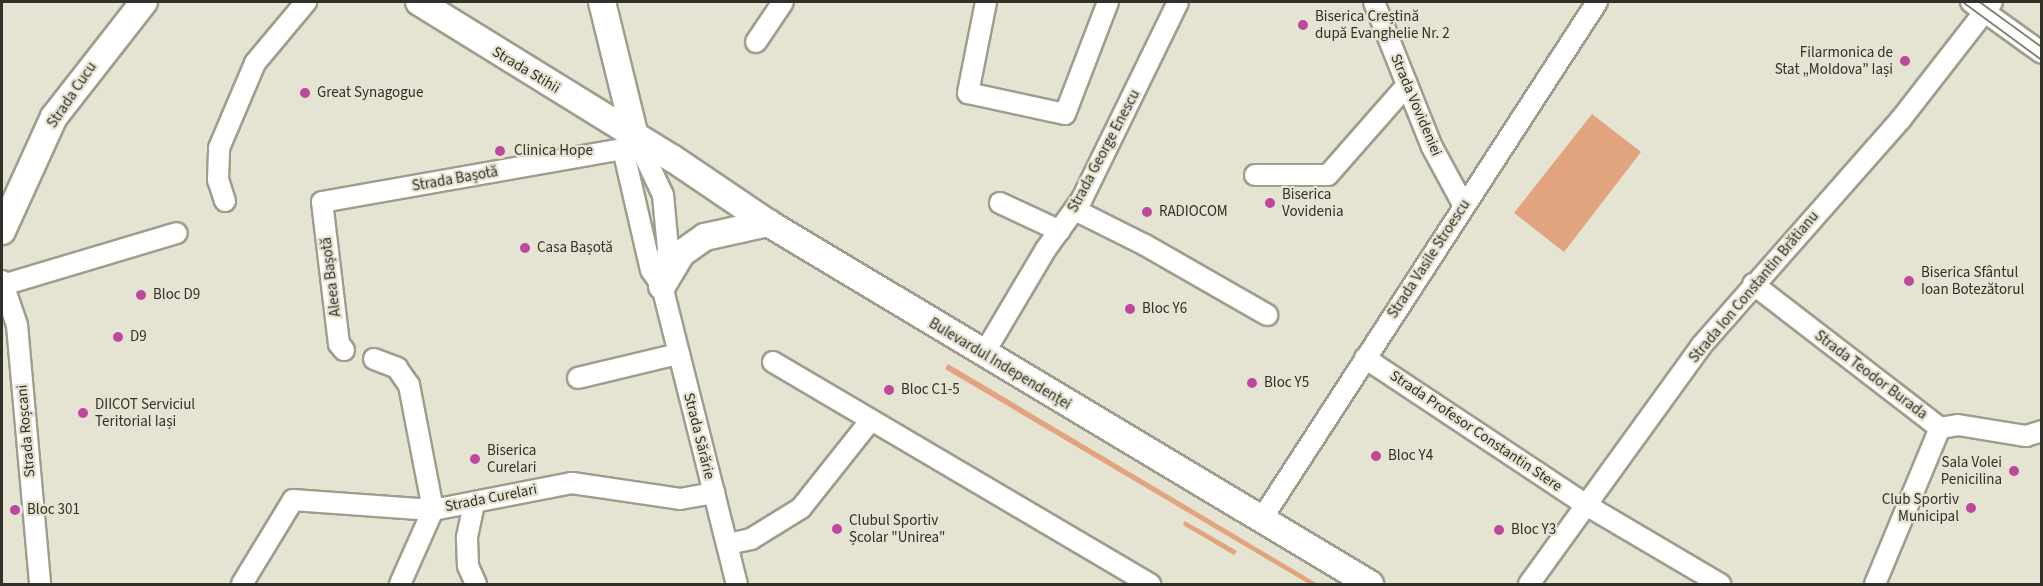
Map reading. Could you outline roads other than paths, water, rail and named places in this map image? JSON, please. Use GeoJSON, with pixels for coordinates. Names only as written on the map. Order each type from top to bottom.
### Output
{"type":"FeatureCollection","features":[{"type":"Feature","properties":{"kind":"main road","name":"Strada Cucu"},"geometry":{"type":"LineString","coordinates":[[2,231],[54,117],[144,2]]}},
{"type":"Feature","properties":{"kind":"main road","name":"Strada Stihii"},"geometry":{"type":"LineString","coordinates":[[419,2],[629,143]]}},
{"type":"Feature","properties":{"kind":"main road","name":"Strada Sărărie"},"geometry":{"type":"LineString","coordinates":[[602,2],[629,143]]}},
{"type":"Feature","properties":{"kind":"main road","name":"Bulevardul Independenței"},"geometry":{"type":"LineString","coordinates":[[629,143],[768,223],[983,355],[1263,517],[1370,585]]}},
{"type":"Feature","properties":{"kind":"main road"},"geometry":{"type":"LineString","coordinates":[[663,286],[682,253],[705,237],[768,223]]}},
{"type":"Feature","properties":{"kind":"street"},"geometry":{"type":"LineString","coordinates":[[225,201],[218,180],[219,148],[255,63],[306,2]]}},
{"type":"Feature","properties":{"kind":"street"},"geometry":{"type":"LineString","coordinates":[[756,42],[783,2]]}},
{"type":"Feature","properties":{"kind":"street"},"geometry":{"type":"LineString","coordinates":[[986,2],[968,93],[1065,114],[1108,2]]}},
{"type":"Feature","properties":{"kind":"street","name":"Strada George Enescu"},"geometry":{"type":"LineString","coordinates":[[983,355],[1059,231],[1075,210],[1178,2]]}},
{"type":"Feature","properties":{"kind":"street","name":"Strada Vovideniei"},"geometry":{"type":"LineString","coordinates":[[1374,2],[1432,147],[1464,206]]}},
{"type":"Feature","properties":{"kind":"street","name":"Strada Vasile Stroescu"},"geometry":{"type":"LineString","coordinates":[[1263,517],[1597,2]]}},
{"type":"Feature","properties":{"kind":"street"},"geometry":{"type":"LineString","coordinates":[[1983,5],[2042,53]]}},
{"type":"Feature","properties":{"kind":"street","name":"Strada Ion Constantin Brătianu"},"geometry":{"type":"LineString","coordinates":[[1529,585],[1701,346],[1753,284],[1901,119],[1983,5]]}},
{"type":"Feature","properties":{"kind":"street"},"geometry":{"type":"LineString","coordinates":[[1255,175],[1328,175],[1407,85]]}},
{"type":"Feature","properties":{"kind":"street","name":"Strada Bașotă"},"geometry":{"type":"LineString","coordinates":[[322,202],[629,143]]}},
{"type":"Feature","properties":{"kind":"street","name":"Strada Sărărie"},"geometry":{"type":"LineString","coordinates":[[629,143],[651,270],[663,286]]}},
{"type":"Feature","properties":{"kind":"street","name":"Strada Sărărie"},"geometry":{"type":"LineString","coordinates":[[629,143],[663,195],[668,249],[663,286],[737,585]]}},
{"type":"Feature","properties":{"kind":"street","name":"Aleea Bașotă"},"geometry":{"type":"LineString","coordinates":[[322,202],[339,344],[344,350]]}},
{"type":"Feature","properties":{"kind":"street"},"geometry":{"type":"LineString","coordinates":[[1000,203],[1059,231]]}},
{"type":"Feature","properties":{"kind":"street"},"geometry":{"type":"LineString","coordinates":[[1075,210],[1267,315]]}},
{"type":"Feature","properties":{"kind":"street"},"geometry":{"type":"LineString","coordinates":[[4,282],[177,233]]}},
{"type":"Feature","properties":{"kind":"street","name":"Strada Roșcani"},"geometry":{"type":"LineString","coordinates":[[4,282],[17,325],[40,585]]}},
{"type":"Feature","properties":{"kind":"street","name":"Strada Teodor Burada"},"geometry":{"type":"LineString","coordinates":[[1753,284],[1940,428],[1875,585]]}},
{"type":"Feature","properties":{"kind":"street"},"geometry":{"type":"LineString","coordinates":[[578,378],[678,354]]}},
{"type":"Feature","properties":{"kind":"street","name":"Strada Profesor Constantin Stere"},"geometry":{"type":"LineString","coordinates":[[1365,358],[1586,505],[1720,585]]}},
{"type":"Feature","properties":{"kind":"street"},"geometry":{"type":"LineString","coordinates":[[374,359],[404,374],[433,510],[400,585]]}},
{"type":"Feature","properties":{"kind":"street"},"geometry":{"type":"LineString","coordinates":[[773,362],[1150,585]]}},
{"type":"Feature","properties":{"kind":"street"},"geometry":{"type":"LineString","coordinates":[[728,544],[751,539],[801,507],[871,420]]}},
{"type":"Feature","properties":{"kind":"street"},"geometry":{"type":"LineString","coordinates":[[1940,428],[1958,425],[2026,436],[2042,431]]}},
{"type":"Feature","properties":{"kind":"street","name":"Strada Curelari"},"geometry":{"type":"LineString","coordinates":[[242,585],[293,500],[433,510],[474,504],[572,483],[680,499],[714,493]]}},
{"type":"Feature","properties":{"kind":"street"},"geometry":{"type":"LineString","coordinates":[[474,504],[467,538],[468,566],[476,585]]}},
{"type":"Feature","properties":{"kind":"tram line"},"geometry":{"type":"LineString","coordinates":[[1963,2],[2042,60]]}},
{"type":"Feature","properties":{"kind":"tram line"},"geometry":{"type":"LineString","coordinates":[[1980,2],[2042,47]]}},
{"type":"Feature","properties":{"kind":"place","name":"Biserica Creștină după Evanghelie Nr. 2"},"geometry":{"type":"Point","coordinates":[1303,25]}},
{"type":"Feature","properties":{"kind":"place","name":"Filarmonica de Stat „Moldova” Iași"},"geometry":{"type":"Point","coordinates":[1905,61]}},
{"type":"Feature","properties":{"kind":"place","name":"Great Synagogue"},"geometry":{"type":"Point","coordinates":[305,93]}},
{"type":"Feature","properties":{"kind":"place","name":"Clinica Hope"},"geometry":{"type":"Point","coordinates":[500,151]}},
{"type":"Feature","properties":{"kind":"place","name":"Biserica Vovidenia"},"geometry":{"type":"Point","coordinates":[1270,203]}},
{"type":"Feature","properties":{"kind":"place","name":"RADIOCOM"},"geometry":{"type":"Point","coordinates":[1147,212]}},
{"type":"Feature","properties":{"kind":"place","name":"Casa Bașotă"},"geometry":{"type":"Point","coordinates":[525,248]}},
{"type":"Feature","properties":{"kind":"place","name":"Biserica Sfântul Ioan Botezătorul"},"geometry":{"type":"Point","coordinates":[1909,281]}},
{"type":"Feature","properties":{"kind":"place","name":"Bloc D9"},"geometry":{"type":"Point","coordinates":[141,295]}},
{"type":"Feature","properties":{"kind":"place","name":"Bloc Y6"},"geometry":{"type":"Point","coordinates":[1130,309]}},
{"type":"Feature","properties":{"kind":"place","name":"D9"},"geometry":{"type":"Point","coordinates":[118,337]}},
{"type":"Feature","properties":{"kind":"place","name":"Bloc Y5"},"geometry":{"type":"Point","coordinates":[1252,383]}},
{"type":"Feature","properties":{"kind":"place","name":"Bloc C1-5"},"geometry":{"type":"Point","coordinates":[889,390]}},
{"type":"Feature","properties":{"kind":"place","name":"DIICOT Serviciul Teritorial Iași"},"geometry":{"type":"Point","coordinates":[83,413]}},
{"type":"Feature","properties":{"kind":"place","name":"Bloc Y4"},"geometry":{"type":"Point","coordinates":[1376,456]}},
{"type":"Feature","properties":{"kind":"place","name":"Biserica Curelari"},"geometry":{"type":"Point","coordinates":[475,459]}},
{"type":"Feature","properties":{"kind":"place","name":"Sala Volei Penicilina"},"geometry":{"type":"Point","coordinates":[2014,471]}},
{"type":"Feature","properties":{"kind":"place","name":"Club Sportiv Municipal"},"geometry":{"type":"Point","coordinates":[1971,508]}},
{"type":"Feature","properties":{"kind":"place","name":"Bloc 301"},"geometry":{"type":"Point","coordinates":[15,510]}},
{"type":"Feature","properties":{"kind":"place","name":"Clubul Sportiv Școlar \"Unirea\""},"geometry":{"type":"Point","coordinates":[837,529]}},
{"type":"Feature","properties":{"kind":"place","name":"Bloc Y3"},"geometry":{"type":"Point","coordinates":[1499,530]}}]}
